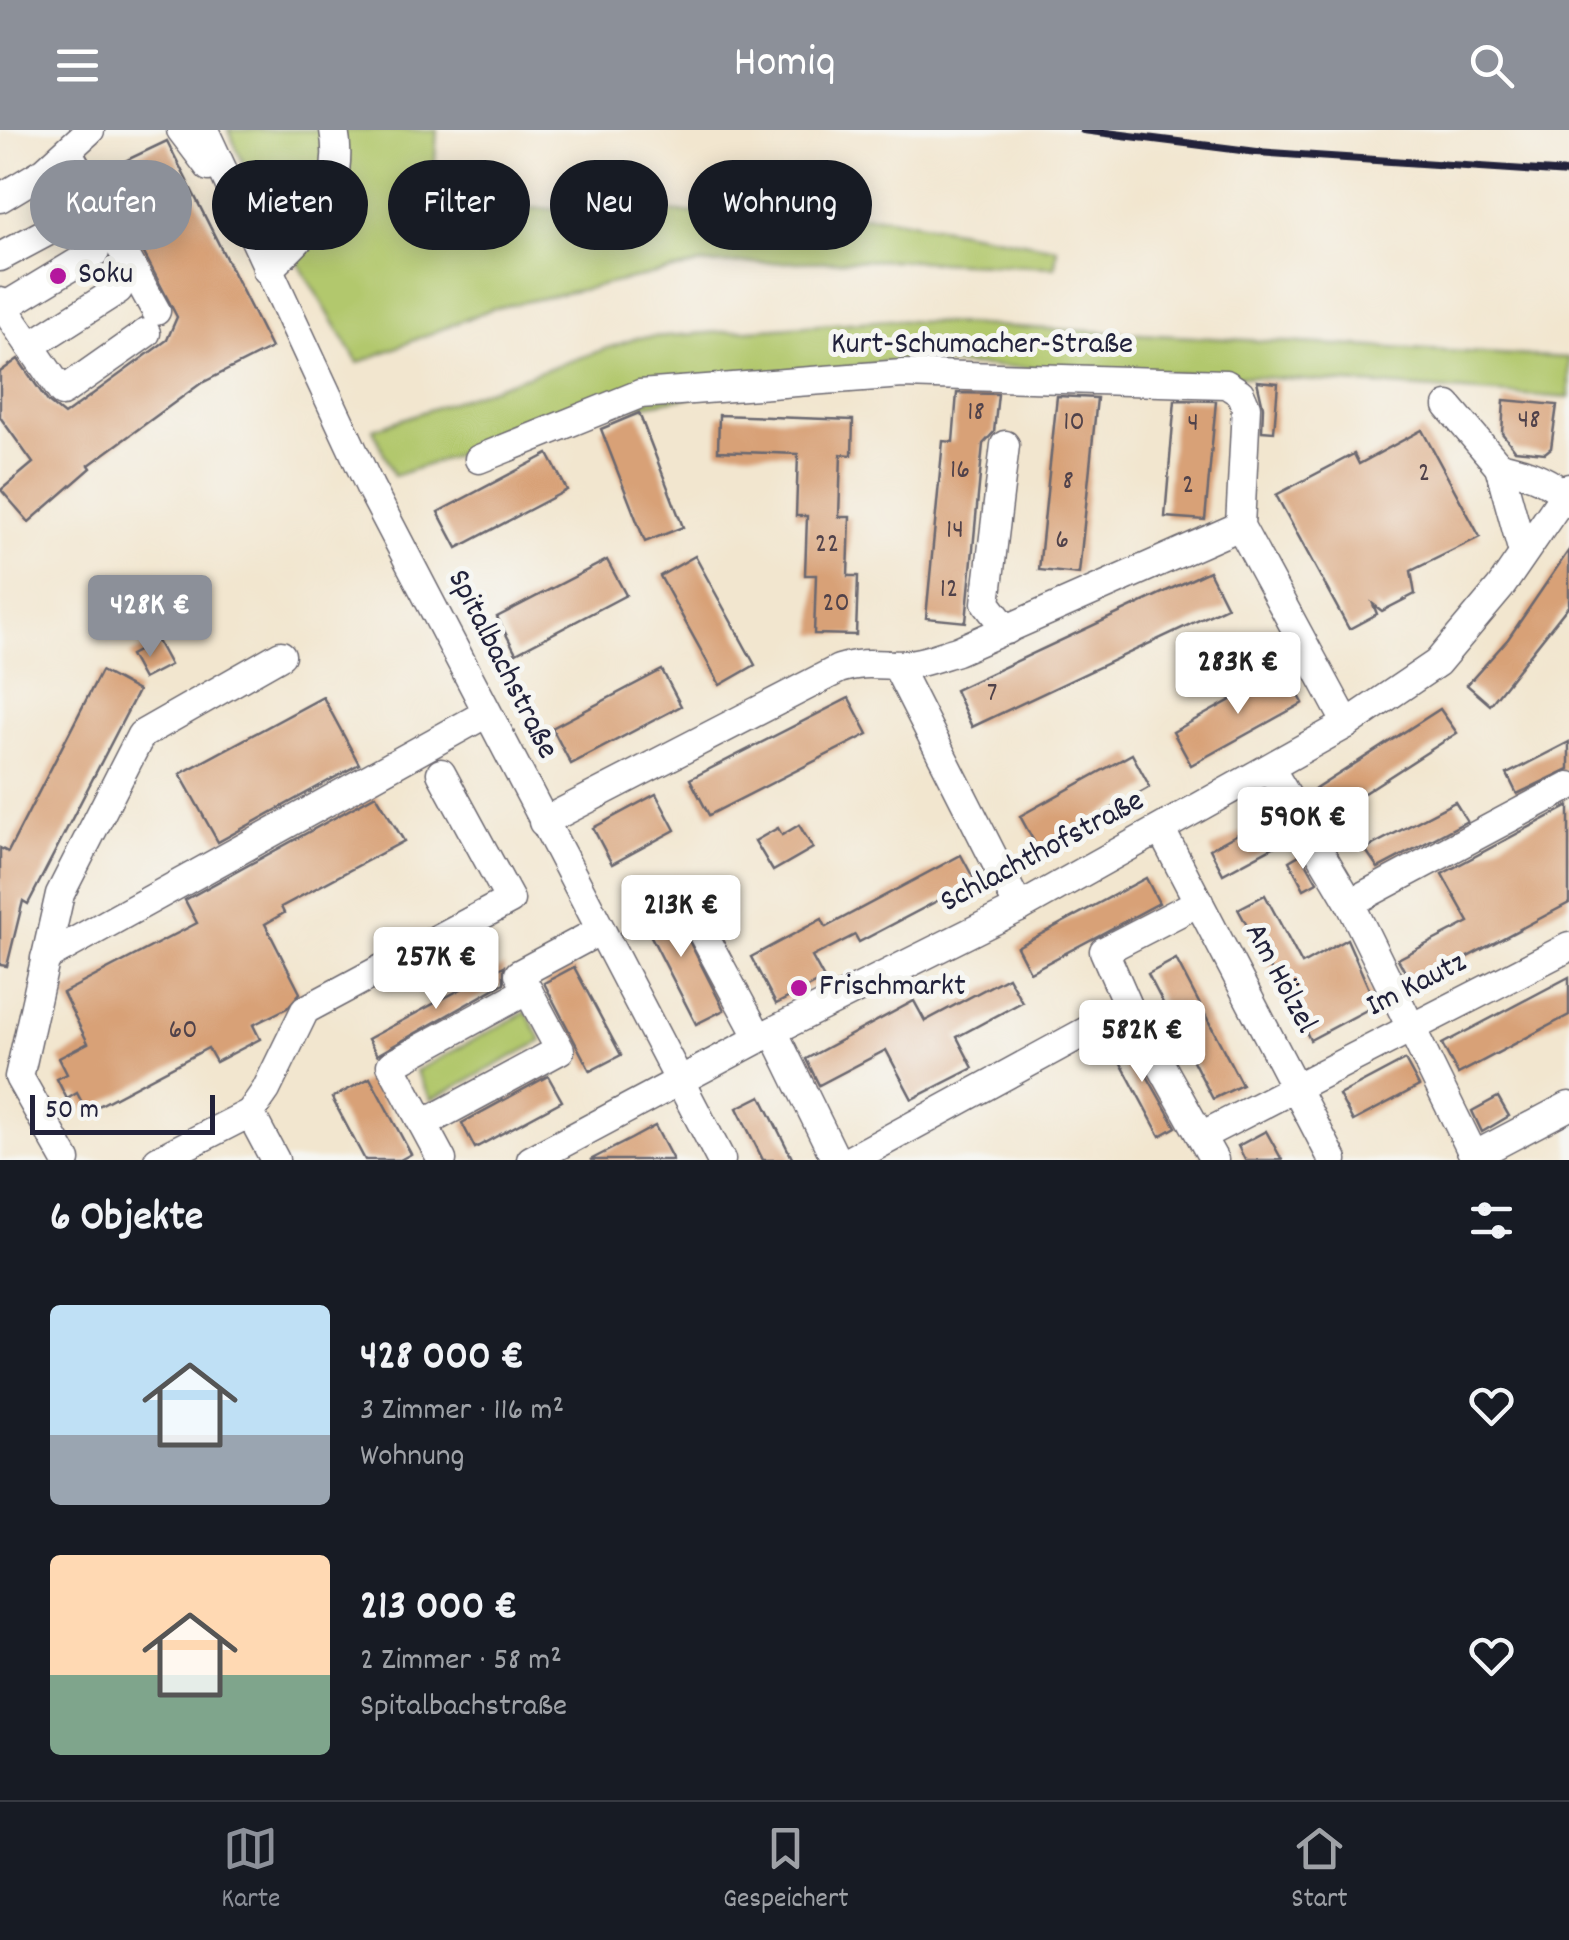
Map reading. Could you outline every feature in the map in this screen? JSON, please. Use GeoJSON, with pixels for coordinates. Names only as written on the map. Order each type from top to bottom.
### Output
{"type":"FeatureCollection","features":[{"type":"Feature","properties":{"kind":"street"},"geometry":{"type":"LineString","coordinates":[[0,198],[68,152],[90,130]]}},
{"type":"Feature","properties":{"kind":"street","name":"Spitalbachstraße"},"geometry":{"type":"LineString","coordinates":[[181,130],[212,170]]}},
{"type":"Feature","properties":{"kind":"street","name":"Spitalbachstraße"},"geometry":{"type":"LineString","coordinates":[[204,130],[217,160]]}},
{"type":"Feature","properties":{"kind":"street"},"geometry":{"type":"LineString","coordinates":[[267,270],[309,233],[334,188],[334,130]]}},
{"type":"Feature","properties":{"kind":"street"},"geometry":{"type":"LineString","coordinates":[[68,152],[151,322],[62,392],[20,339],[2,305],[96,252]]}},
{"type":"Feature","properties":{"kind":"street"},"geometry":{"type":"LineString","coordinates":[[0,257],[30,241]]}},
{"type":"Feature","properties":{"kind":"street","name":"Spitalbachstraße"},"geometry":{"type":"LineString","coordinates":[[258,250],[370,487],[721,1160]]}},
{"type":"Feature","properties":{"kind":"street"},"geometry":{"type":"LineString","coordinates":[[20,339],[118,290]]}},
{"type":"Feature","properties":{"kind":"street","name":"Kurt-Schumacher-Straße"},"geometry":{"type":"LineString","coordinates":[[479,459],[640,394],[904,374],[1226,384],[1240,393],[1246,406],[1240,526]]}},
{"type":"Feature","properties":{"kind":"street"},"geometry":{"type":"LineString","coordinates":[[1448,406],[1499,466],[1522,553]]}},
{"type":"Feature","properties":{"kind":"street"},"geometry":{"type":"LineString","coordinates":[[1006,446],[986,603],[1007,630]]}},
{"type":"Feature","properties":{"kind":"street"},"geometry":{"type":"LineString","coordinates":[[1499,466],[1521,470],[1567,495]]}},
{"type":"Feature","properties":{"kind":"street","name":"Schlachthofstraße"},"geometry":{"type":"LineString","coordinates":[[531,1160],[766,1035],[1018,908],[1348,724],[1437,663],[1469,628],[1567,495]]}},
{"type":"Feature","properties":{"kind":"street"},"geometry":{"type":"LineString","coordinates":[[543,822],[839,670],[866,660],[896,665],[957,651],[1240,526],[1348,724]]}},
{"type":"Feature","properties":{"kind":"street"},"geometry":{"type":"LineString","coordinates":[[66,1160],[19,1076],[60,894],[141,735],[281,655]]}},
{"type":"Feature","properties":{"kind":"street"},"geometry":{"type":"LineString","coordinates":[[896,665],[1018,908]]}},
{"type":"Feature","properties":{"kind":"street"},"geometry":{"type":"LineString","coordinates":[[45,958],[487,714]]}},
{"type":"Feature","properties":{"kind":"street"},"geometry":{"type":"LineString","coordinates":[[1270,768],[1350,903],[1475,1158],[1569,1106]]}},
{"type":"Feature","properties":{"kind":"street"},"geometry":{"type":"LineString","coordinates":[[158,1160],[250,1113],[266,1090],[305,1010],[510,900],[441,772]]}},
{"type":"Feature","properties":{"kind":"street"},"geometry":{"type":"LineString","coordinates":[[1350,903],[1569,786]]}},
{"type":"Feature","properties":{"kind":"street","name":"Am Hölzel"},"geometry":{"type":"LineString","coordinates":[[1161,830],[1334,1160]]}},
{"type":"Feature","properties":{"kind":"street"},"geometry":{"type":"LineString","coordinates":[[684,899],[836,1160]]}},
{"type":"Feature","properties":{"kind":"street"},"geometry":{"type":"LineString","coordinates":[[1199,902],[1104,951],[1130,1008],[1208,1148]]}},
{"type":"Feature","properties":{"kind":"street"},"geometry":{"type":"LineString","coordinates":[[423,1124],[560,1050],[520,974],[601,930]]}},
{"type":"Feature","properties":{"kind":"street","name":"Im Kautz"},"geometry":{"type":"LineString","coordinates":[[1208,1148],[1296,1088],[1569,947]]}},
{"type":"Feature","properties":{"kind":"street"},"geometry":{"type":"LineString","coordinates":[[442,1160],[391,1065],[528,990]]}},
{"type":"Feature","properties":{"kind":"street"},"geometry":{"type":"LineString","coordinates":[[850,1160],[1130,1008]]}},
{"type":"Feature","properties":{"kind":"street"},"geometry":{"type":"LineString","coordinates":[[250,1113],[275,1160]]}},
{"type":"Feature","properties":{"kind":"green space"},"geometry":{"type":"Polygon","coordinates":[[[228,130],[437,130],[435,160],[388,160],[388,250],[530,250],[530,208],[550,209],[550,250],[668,250],[668,212],[688,212],[688,250],[872,250],[872,217],[883,217],[1057,248],[1055,267],[891,260],[702,264],[491,309],[358,363],[290,250],[368,250],[368,160],[242,160],[228,130]]]}},
{"type":"Feature","properties":{"kind":"green space"},"geometry":{"type":"Polygon","coordinates":[[[890,320],[1569,358],[1569,398],[1258,377],[884,362],[565,419],[394,476],[373,429],[637,338],[890,320]]]}},
{"type":"Feature","properties":{"kind":"green space"},"geometry":{"type":"Polygon","coordinates":[[[526,1012],[542,1041],[431,1100],[416,1071],[526,1012]]]}},
{"type":"Feature","properties":{"kind":"building"},"geometry":{"type":"Polygon","coordinates":[[[167,141],[177,160],[127,160],[167,141]]]}},
{"type":"Feature","properties":{"kind":"building"},"geometry":{"type":"Polygon","coordinates":[[[192,191],[212,231],[212,250],[222,250],[271,348],[200,384],[89,465],[91,468],[29,522],[1,490],[33,463],[0,417],[0,372],[18,359],[48,402],[64,415],[167,340],[177,317],[142,250],[192,250],[192,191]]]}},
{"type":"Feature","properties":{"kind":"building"},"geometry":{"type":"Polygon","coordinates":[[[1257,381],[1278,383],[1274,432],[1262,431],[1263,407],[1257,381]]]}},
{"type":"Feature","properties":{"kind":"building"},"geometry":{"type":"Polygon","coordinates":[[[957,393],[998,394],[994,432],[983,444],[966,622],[926,618],[943,441],[953,442],[957,393]]]}},
{"type":"Feature","properties":{"kind":"building"},"geometry":{"type":"Polygon","coordinates":[[[1057,396],[1097,398],[1079,574],[1039,570],[1057,396]]]}},
{"type":"Feature","properties":{"kind":"building"},"geometry":{"type":"Polygon","coordinates":[[[1175,400],[1216,401],[1205,520],[1165,517],[1175,400]]]}},
{"type":"Feature","properties":{"kind":"building"},"geometry":{"type":"Polygon","coordinates":[[[1504,400],[1557,405],[1551,448],[1545,453],[1515,450],[1502,433],[1504,400]]]}},
{"type":"Feature","properties":{"kind":"building"},"geometry":{"type":"Polygon","coordinates":[[[639,413],[683,527],[645,542],[601,429],[639,413]]]}},
{"type":"Feature","properties":{"kind":"building"},"geometry":{"type":"Polygon","coordinates":[[[719,415],[853,420],[852,455],[841,454],[839,517],[850,517],[848,576],[858,576],[856,635],[814,634],[816,575],[805,575],[807,516],[796,516],[798,454],[718,451],[719,415]]]}},
{"type":"Feature","properties":{"kind":"building"},"geometry":{"type":"Polygon","coordinates":[[[1422,430],[1480,537],[1411,571],[1415,594],[1382,611],[1373,604],[1377,614],[1349,629],[1276,495],[1354,454],[1359,464],[1422,430]]]}},
{"type":"Feature","properties":{"kind":"building"},"geometry":{"type":"Polygon","coordinates":[[[548,454],[567,490],[457,548],[438,512],[548,454]]]}},
{"type":"Feature","properties":{"kind":"building"},"geometry":{"type":"Polygon","coordinates":[[[1569,550],[1569,605],[1490,705],[1467,685],[1508,639],[1569,550]]]}},
{"type":"Feature","properties":{"kind":"building"},"geometry":{"type":"Polygon","coordinates":[[[695,556],[755,665],[720,685],[660,576],[695,556]]]}},
{"type":"Feature","properties":{"kind":"building"},"geometry":{"type":"Polygon","coordinates":[[[607,560],[626,595],[516,653],[497,617],[607,560]]]}},
{"type":"Feature","properties":{"kind":"building"},"geometry":{"type":"Polygon","coordinates":[[[1209,571],[1227,607],[972,727],[955,690],[1209,571]]]}},
{"type":"Feature","properties":{"kind":"building"},"geometry":{"type":"Polygon","coordinates":[[[157,641],[170,665],[143,679],[130,655],[157,641]]]}},
{"type":"Feature","properties":{"kind":"building"},"geometry":{"type":"Polygon","coordinates":[[[662,670],[681,706],[571,764],[552,728],[662,670]]]}},
{"type":"Feature","properties":{"kind":"building"},"geometry":{"type":"Polygon","coordinates":[[[1285,670],[1303,703],[1191,765],[1173,732],[1285,670]]]}},
{"type":"Feature","properties":{"kind":"building"},"geometry":{"type":"Polygon","coordinates":[[[101,671],[138,691],[28,904],[23,901],[7,966],[0,965],[0,848],[8,852],[101,671]]]}},
{"type":"Feature","properties":{"kind":"building"},"geometry":{"type":"Polygon","coordinates":[[[323,697],[359,764],[218,842],[180,774],[323,697]]]}},
{"type":"Feature","properties":{"kind":"building"},"geometry":{"type":"Polygon","coordinates":[[[849,698],[868,734],[709,815],[690,779],[849,698]]]}},
{"type":"Feature","properties":{"kind":"building"},"geometry":{"type":"Polygon","coordinates":[[[1440,709],[1457,733],[1330,815],[1314,790],[1440,709]]]}},
{"type":"Feature","properties":{"kind":"building"},"geometry":{"type":"Polygon","coordinates":[[[1569,742],[1569,769],[1517,794],[1507,774],[1569,742]]]}},
{"type":"Feature","properties":{"kind":"building"},"geometry":{"type":"Polygon","coordinates":[[[1132,754],[1150,787],[1038,849],[1020,816],[1132,754]]]}},
{"type":"Feature","properties":{"kind":"building"},"geometry":{"type":"Polygon","coordinates":[[[656,794],[675,830],[612,864],[593,828],[656,794]]]}},
{"type":"Feature","properties":{"kind":"building"},"geometry":{"type":"Polygon","coordinates":[[[376,795],[404,841],[281,907],[284,913],[265,924],[300,993],[287,1008],[253,1025],[260,1039],[216,1062],[208,1048],[87,1112],[77,1093],[67,1099],[57,1079],[67,1074],[59,1058],[88,1043],[63,993],[197,923],[185,900],[376,795]]]}},
{"type":"Feature","properties":{"kind":"building"},"geometry":{"type":"Polygon","coordinates":[[[1455,802],[1467,821],[1378,868],[1365,849],[1455,802]]]}},
{"type":"Feature","properties":{"kind":"building"},"geometry":{"type":"Polygon","coordinates":[[[1569,806],[1569,903],[1413,986],[1398,959],[1469,922],[1442,874],[1569,806]]]}},
{"type":"Feature","properties":{"kind":"building"},"geometry":{"type":"Polygon","coordinates":[[[1277,813],[1290,838],[1223,874],[1210,849],[1277,813]]]}},
{"type":"Feature","properties":{"kind":"building"},"geometry":{"type":"Polygon","coordinates":[[[799,825],[813,848],[773,871],[755,841],[778,828],[782,835],[799,825]]]}},
{"type":"Feature","properties":{"kind":"building"},"geometry":{"type":"Polygon","coordinates":[[[1301,854],[1317,882],[1304,889],[1289,861],[1301,854]]]}},
{"type":"Feature","properties":{"kind":"building"},"geometry":{"type":"Polygon","coordinates":[[[961,855],[975,881],[859,942],[855,935],[812,957],[824,979],[776,1004],[751,957],[822,919],[826,927],[961,855]]]}},
{"type":"Feature","properties":{"kind":"building"},"geometry":{"type":"Polygon","coordinates":[[[1146,878],[1159,903],[1030,972],[1017,947],[1146,878]]]}},
{"type":"Feature","properties":{"kind":"building"},"geometry":{"type":"Polygon","coordinates":[[[1265,895],[1302,964],[1347,939],[1376,1005],[1310,1040],[1281,977],[1276,979],[1238,909],[1265,895]]]}},
{"type":"Feature","properties":{"kind":"building"},"geometry":{"type":"Polygon","coordinates":[[[667,897],[724,1010],[696,1024],[638,911],[667,897]]]}},
{"type":"Feature","properties":{"kind":"building"},"geometry":{"type":"Polygon","coordinates":[[[1176,959],[1242,1085],[1213,1099],[1148,974],[1176,959]]]}},
{"type":"Feature","properties":{"kind":"building"},"geometry":{"type":"Polygon","coordinates":[[[504,966],[504,983],[377,1055],[368,1039],[504,966]]]}},
{"type":"Feature","properties":{"kind":"building"},"geometry":{"type":"Polygon","coordinates":[[[574,967],[621,1055],[590,1071],[544,983],[574,967]]]}},
{"type":"Feature","properties":{"kind":"building"},"geometry":{"type":"Polygon","coordinates":[[[1008,977],[1022,1002],[957,1037],[973,1068],[912,1099],[886,1050],[819,1085],[806,1059],[914,1001],[925,1021],[1008,977]]]}},
{"type":"Feature","properties":{"kind":"building"},"geometry":{"type":"Polygon","coordinates":[[[1569,977],[1569,1015],[1458,1074],[1442,1044],[1569,977]]]}},
{"type":"Feature","properties":{"kind":"building"},"geometry":{"type":"Polygon","coordinates":[[[1122,1032],[1176,1127],[1160,1136],[1108,1039],[1122,1032]]]}},
{"type":"Feature","properties":{"kind":"building"},"geometry":{"type":"Polygon","coordinates":[[[1405,1060],[1419,1086],[1353,1121],[1339,1095],[1405,1060]]]}},
{"type":"Feature","properties":{"kind":"building"},"geometry":{"type":"Polygon","coordinates":[[[548,1076],[562,1101],[475,1148],[462,1123],[548,1076]]]}},
{"type":"Feature","properties":{"kind":"building"},"geometry":{"type":"Polygon","coordinates":[[[370,1078],[411,1154],[400,1160],[365,1160],[332,1098],[370,1078]]]}},
{"type":"Feature","properties":{"kind":"building"},"geometry":{"type":"Polygon","coordinates":[[[761,1096],[793,1160],[763,1160],[737,1108],[761,1096]]]}},
{"type":"Feature","properties":{"kind":"building"},"geometry":{"type":"Polygon","coordinates":[[[1498,1097],[1509,1116],[1482,1132],[1472,1111],[1498,1097]]]}},
{"type":"Feature","properties":{"kind":"building"},"geometry":{"type":"Polygon","coordinates":[[[655,1126],[673,1160],[590,1160],[631,1139],[655,1126]]]}},
{"type":"Feature","properties":{"kind":"building"},"geometry":{"type":"Polygon","coordinates":[[[1266,1131],[1282,1160],[1245,1160],[1238,1146],[1266,1131]]]}},
{"type":"Feature","properties":{"kind":"railway"},"geometry":{"type":"LineString","coordinates":[[1083,130],[1257,152],[1569,173]]}},
{"type":"Feature","properties":{"kind":"place","name":"Soku"},"geometry":{"type":"Point","coordinates":[58,276]}},
{"type":"Feature","properties":{"kind":"place","name":"Frischmarkt"},"geometry":{"type":"Point","coordinates":[799,988]}}]}
